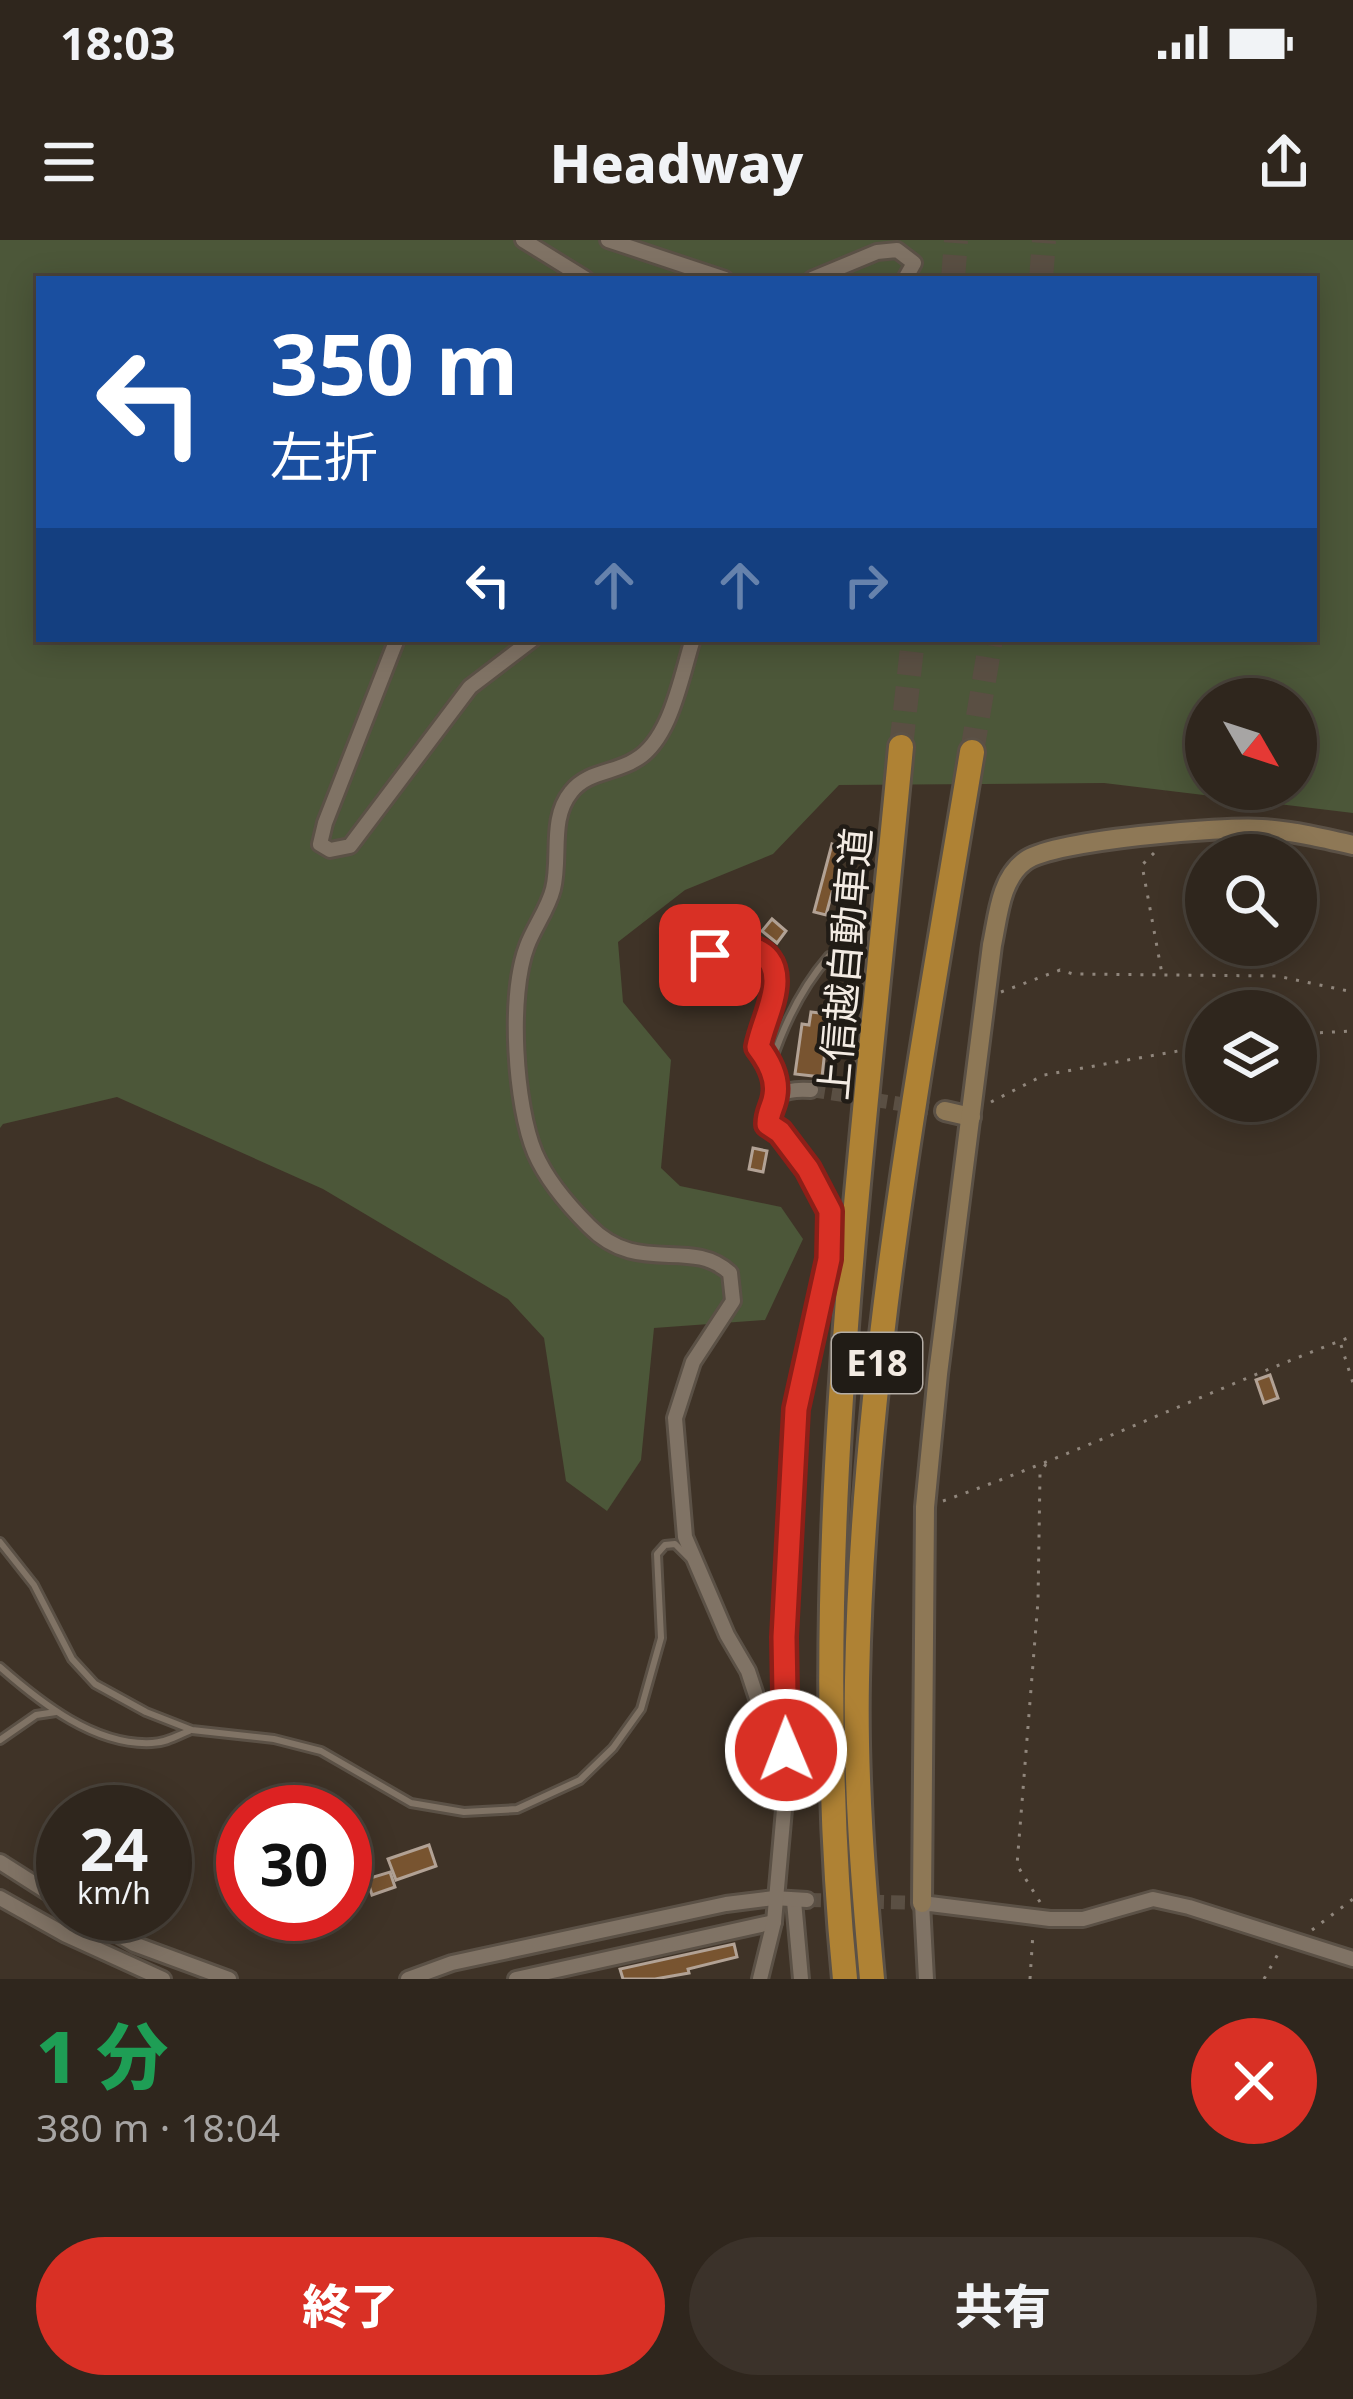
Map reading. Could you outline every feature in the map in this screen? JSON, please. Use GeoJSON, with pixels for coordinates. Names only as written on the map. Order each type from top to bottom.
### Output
{"type":"FeatureCollection","features":[{"type":"Feature","properties":{"kind":"highway","name":"上信越自動車道"},"geometry":{"type":"LineString","coordinates":[[845,1979],[831,1767],[831,1594],[849,1297],[901,747]]}},
{"type":"Feature","properties":{"kind":"highway","name":"上信越自動車道"},"geometry":{"type":"LineString","coordinates":[[872,1979],[858,1771],[865,1504],[896,1217],[972,752]]}},
{"type":"Feature","properties":{"kind":"street"},"geometry":{"type":"LineString","coordinates":[[523,240],[581,276]]}},
{"type":"Feature","properties":{"kind":"street"},"geometry":{"type":"LineString","coordinates":[[608,240],[716,276]]}},
{"type":"Feature","properties":{"kind":"street"},"geometry":{"type":"LineString","coordinates":[[819,276],[877,252],[897,250],[914,263],[907,276]]}},
{"type":"Feature","properties":{"kind":"street"},"geometry":{"type":"LineString","coordinates":[[396,642],[325,823],[320,844],[330,850],[350,846],[470,687],[528,642]]}},
{"type":"Feature","properties":{"kind":"street"},"geometry":{"type":"LineString","coordinates":[[691,642],[656,741],[639,759],[592,775],[571,791],[557,821],[559,861],[553,893],[525,949],[516,1000],[527,1128],[551,1183],[592,1230],[616,1248],[653,1257],[692,1255],[719,1262],[730,1273],[733,1301],[692,1362],[675,1418],[685,1537],[727,1635],[748,1671],[786,1787]]}},
{"type":"Feature","properties":{"kind":"street"},"geometry":{"type":"LineString","coordinates":[[926,1979],[922,1903],[925,1508],[970,1117],[1003,893],[1025,861],[1089,843],[1258,828],[1353,845]]}},
{"type":"Feature","properties":{"kind":"street"},"geometry":{"type":"LineString","coordinates":[[760,1979],[774,1922],[786,1787],[784,1637],[796,1409],[829,1259],[830,1211],[808,1169],[780,1132],[768,1124],[768,1109],[776,1096],[791,1088],[811,1090]]}},
{"type":"Feature","properties":{"kind":"street"},"geometry":{"type":"LineString","coordinates":[[945,1111],[970,1117]]}},
{"type":"Feature","properties":{"kind":"street"},"geometry":{"type":"LineString","coordinates":[[0,1862],[36,1885]]}},
{"type":"Feature","properties":{"kind":"street"},"geometry":{"type":"LineString","coordinates":[[0,1898],[66,1935],[163,1979]]}},
{"type":"Feature","properties":{"kind":"street"},"geometry":{"type":"LineString","coordinates":[[408,1979],[452,1963],[726,1904],[774,1898],[801,1900],[800,1979]]}},
{"type":"Feature","properties":{"kind":"street"},"geometry":{"type":"LineString","coordinates":[[922,1903],[1083,1919],[1153,1899],[1353,1959]]}},
{"type":"Feature","properties":{"kind":"street"},"geometry":{"type":"LineString","coordinates":[[516,1979],[774,1922]]}},
{"type":"Feature","properties":{"kind":"street"},"geometry":{"type":"LineString","coordinates":[[129,1941],[229,1979]]}},
{"type":"Feature","properties":{"kind":"lane"},"geometry":{"type":"LineString","coordinates":[[697,964],[727,946],[760,950],[773,968],[776,984],[758,1047],[771,1064]]}},
{"type":"Feature","properties":{"kind":"lane"},"geometry":{"type":"LineString","coordinates":[[776,1096],[771,1064],[782,1030],[808,980],[829,956]]}},
{"type":"Feature","properties":{"kind":"lane"},"geometry":{"type":"LineString","coordinates":[[0,1542],[34,1586],[72,1658],[95,1684],[192,1730],[274,1739],[321,1751],[410,1804],[464,1812],[517,1809],[580,1780],[614,1748],[641,1709],[661,1638],[657,1554],[665,1545],[675,1544],[696,1564]]}},
{"type":"Feature","properties":{"kind":"lane"},"geometry":{"type":"LineString","coordinates":[[0,1667],[56,1712],[116,1741],[157,1744],[192,1730]]}},
{"type":"Feature","properties":{"kind":"lane"},"geometry":{"type":"LineString","coordinates":[[0,1739],[36,1715],[56,1712]]}},
{"type":"Feature","properties":{"kind":"path"},"geometry":{"type":"LineString","coordinates":[[1162,975],[1142,865],[1172,834]]}},
{"type":"Feature","properties":{"kind":"path"},"geometry":{"type":"LineString","coordinates":[[986,998],[1060,970],[1073,974],[1277,976],[1353,992]]}},
{"type":"Feature","properties":{"kind":"path"},"geometry":{"type":"LineString","coordinates":[[1317,1033],[1353,1031]]}},
{"type":"Feature","properties":{"kind":"path"},"geometry":{"type":"LineString","coordinates":[[970,1117],[1044,1075],[1185,1050]]}},
{"type":"Feature","properties":{"kind":"path"},"geometry":{"type":"LineString","coordinates":[[925,1508],[1046,1464],[1164,1410],[1353,1336]]}},
{"type":"Feature","properties":{"kind":"path"},"geometry":{"type":"LineString","coordinates":[[1340,1341],[1353,1383]]}},
{"type":"Feature","properties":{"kind":"path"},"geometry":{"type":"LineString","coordinates":[[1046,1464],[1040,1474],[1038,1601],[1018,1865],[1051,1919]]}},
{"type":"Feature","properties":{"kind":"path"},"geometry":{"type":"LineString","coordinates":[[1264,1979],[1294,1938],[1353,1899]]}},
{"type":"Feature","properties":{"kind":"path"},"geometry":{"type":"LineString","coordinates":[[1030,1979],[1034,1915]]}},
{"type":"Feature","properties":{"kind":"green space"},"geometry":{"type":"Polygon","coordinates":[[[0,240],[1353,240],[1353,813],[1317,809],[1317,678],[1185,678],[1185,793],[1104,783],[839,785],[773,854],[685,890],[618,942],[623,1002],[671,1060],[661,1168],[680,1186],[781,1207],[803,1239],[765,1320],[654,1328],[641,1460],[607,1511],[566,1481],[544,1338],[508,1299],[323,1189],[117,1097],[0,1128],[0,240]]]}},
{"type":"Feature","properties":{"kind":"building"},"geometry":{"type":"Polygon","coordinates":[[[832,844],[844,848],[826,915],[814,912],[832,844]]]}},
{"type":"Feature","properties":{"kind":"building"},"geometry":{"type":"Polygon","coordinates":[[[772,919],[786,931],[777,943],[762,931],[772,919]]]}},
{"type":"Feature","properties":{"kind":"building"},"geometry":{"type":"Polygon","coordinates":[[[811,1012],[829,1014],[822,1077],[795,1074],[802,1024],[809,1025],[811,1012]]]}},
{"type":"Feature","properties":{"kind":"building"},"geometry":{"type":"Polygon","coordinates":[[[753,1148],[767,1151],[763,1172],[749,1169],[753,1148]]]}},
{"type":"Feature","properties":{"kind":"building"},"geometry":{"type":"Polygon","coordinates":[[[1270,1375],[1278,1398],[1264,1403],[1256,1380],[1270,1375]]]}},
{"type":"Feature","properties":{"kind":"building"},"geometry":{"type":"Polygon","coordinates":[[[429,1845],[436,1866],[396,1880],[388,1859],[429,1845]]]}},
{"type":"Feature","properties":{"kind":"building"},"geometry":{"type":"Polygon","coordinates":[[[390,1872],[395,1887],[372,1895],[372,1877],[390,1872]]]}},
{"type":"Feature","properties":{"kind":"building"},"geometry":{"type":"Polygon","coordinates":[[[734,1944],[737,1957],[688,1969],[689,1973],[623,1979],[620,1969],[734,1944]]]}},
{"type":"Feature","properties":{"kind":"tunnel"},"geometry":{"type":"LineString","coordinates":[[953,276],[956,240]]}},
{"type":"Feature","properties":{"kind":"tunnel"},"geometry":{"type":"LineString","coordinates":[[1041,276],[1044,240]]}},
{"type":"Feature","properties":{"kind":"tunnel"},"geometry":{"type":"LineString","coordinates":[[901,747],[913,642]]}},
{"type":"Feature","properties":{"kind":"tunnel"},"geometry":{"type":"LineString","coordinates":[[972,752],[990,642]]}},
{"type":"Feature","properties":{"kind":"tunnel"},"geometry":{"type":"LineString","coordinates":[[811,1090],[945,1111]]}},
{"type":"Feature","properties":{"kind":"tunnel"},"geometry":{"type":"LineString","coordinates":[[807,1900],[922,1903]]}},
{"type":"Feature","properties":{"kind":"route"},"geometry":{"type":"LineString","coordinates":[[710,955],[727,946],[747,946],[760,950],[773,968],[776,984],[758,1047],[771,1064],[776,1096],[768,1109],[768,1124],[780,1132],[808,1169],[830,1211],[829,1259],[796,1409],[784,1637],[786,1750]]}}]}
